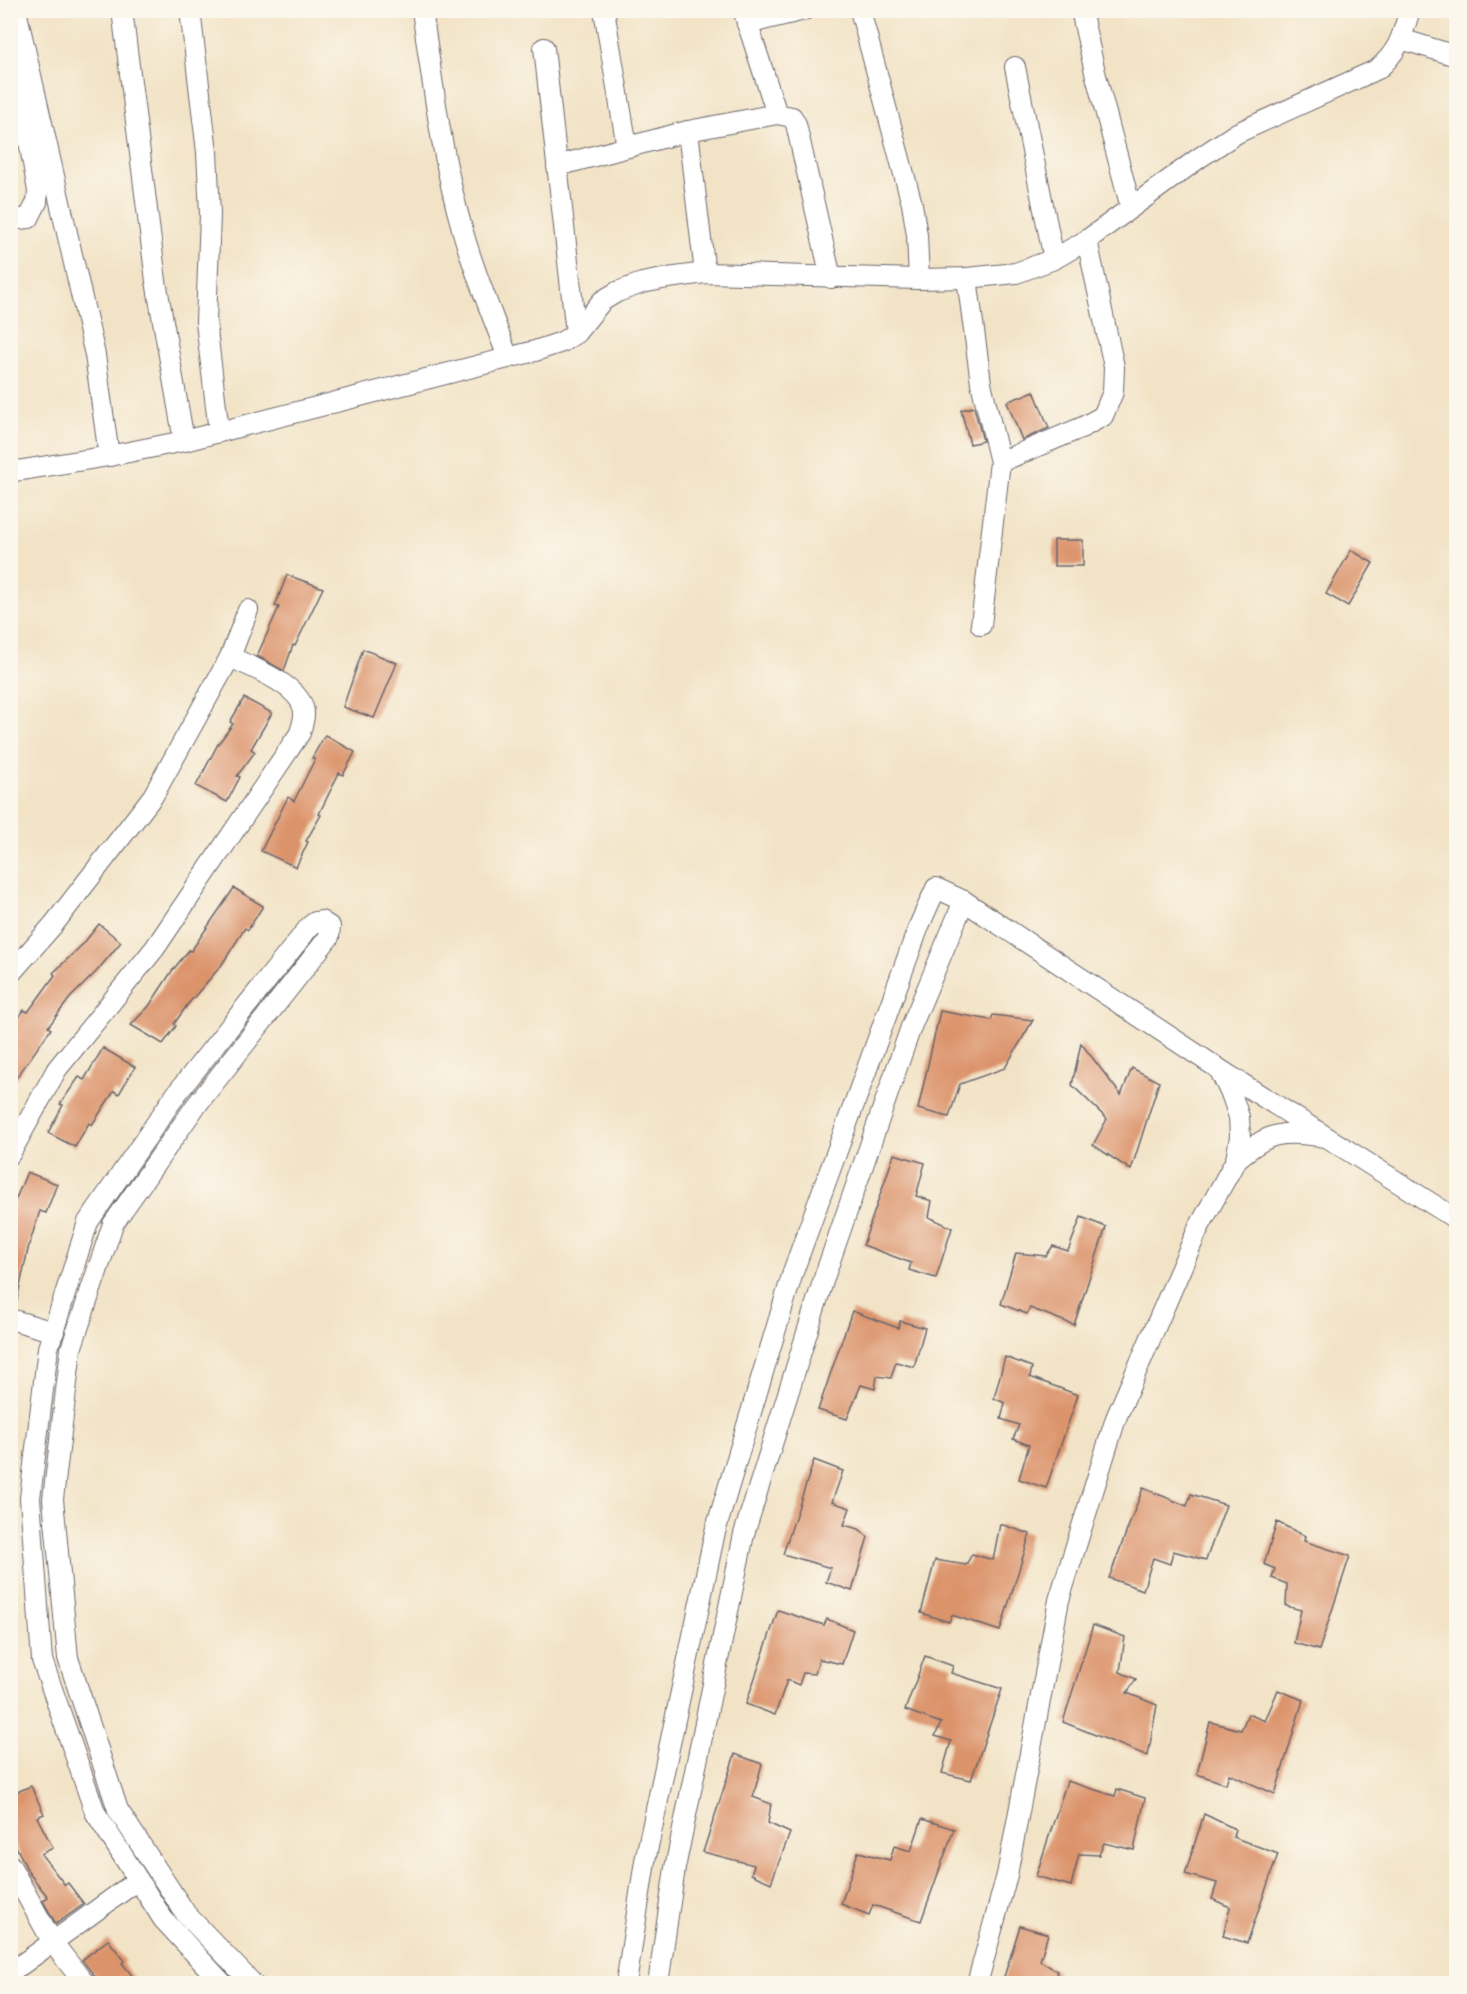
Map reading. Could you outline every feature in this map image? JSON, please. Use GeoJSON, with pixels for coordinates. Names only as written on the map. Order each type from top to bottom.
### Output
{"type":"FeatureCollection","features":[{"type":"Feature","properties":{"kind":"street"},"geometry":{"type":"LineString","coordinates":[[16,10],[95,355],[109,456]]}},
{"type":"Feature","properties":{"kind":"street"},"geometry":{"type":"LineString","coordinates":[[122,10],[156,281],[184,441]]}},
{"type":"Feature","properties":{"kind":"street"},"geometry":{"type":"LineString","coordinates":[[190,10],[207,152],[210,214],[206,322],[219,432]]}},
{"type":"Feature","properties":{"kind":"street"},"geometry":{"type":"LineString","coordinates":[[422,10],[440,128],[453,194],[463,233],[508,358]]}},
{"type":"Feature","properties":{"kind":"street"},"geometry":{"type":"LineString","coordinates":[[604,10],[627,147]]}},
{"type":"Feature","properties":{"kind":"street"},"geometry":{"type":"LineString","coordinates":[[777,114],[745,17],[804,10]]}},
{"type":"Feature","properties":{"kind":"street"},"geometry":{"type":"LineString","coordinates":[[860,10],[912,204],[917,235],[919,279]]}},
{"type":"Feature","properties":{"kind":"street"},"geometry":{"type":"LineString","coordinates":[[1081,10],[1131,208]]}},
{"type":"Feature","properties":{"kind":"street"},"geometry":{"type":"LineString","coordinates":[[10,472],[184,441],[535,351],[562,342],[576,333],[602,301],[617,292],[642,283],[705,273],[919,279],[967,278],[1016,273],[1054,259],[1087,240],[1237,133],[1378,69],[1393,55],[1401,39],[1410,10]]}},
{"type":"Feature","properties":{"kind":"street"},"geometry":{"type":"LineString","coordinates":[[1401,39],[1456,56]]}},
{"type":"Feature","properties":{"kind":"street"},"geometry":{"type":"LineString","coordinates":[[544,48],[576,333]]}},
{"type":"Feature","properties":{"kind":"street"},"geometry":{"type":"LineString","coordinates":[[10,62],[23,108],[38,192],[37,202],[29,218],[10,220]]}},
{"type":"Feature","properties":{"kind":"street"},"geometry":{"type":"LineString","coordinates":[[1015,68],[1054,259]]}},
{"type":"Feature","properties":{"kind":"street"},"geometry":{"type":"LineString","coordinates":[[557,166],[688,131],[777,114],[792,117],[796,124],[831,278]]}},
{"type":"Feature","properties":{"kind":"street"},"geometry":{"type":"LineString","coordinates":[[688,131],[705,273]]}},
{"type":"Feature","properties":{"kind":"street"},"geometry":{"type":"LineString","coordinates":[[1000,462],[1083,427],[1103,416],[1113,392],[1114,367],[1087,240]]}},
{"type":"Feature","properties":{"kind":"street"},"geometry":{"type":"LineString","coordinates":[[967,278],[981,383],[1000,462],[981,625]]}},
{"type":"Feature","properties":{"kind":"street"},"geometry":{"type":"LineString","coordinates":[[10,974],[54,924],[153,796],[230,657],[248,610]]}},
{"type":"Feature","properties":{"kind":"street"},"geometry":{"type":"LineString","coordinates":[[10,1154],[57,1069],[154,948],[300,733],[305,714],[300,699],[289,688],[230,657]]}},
{"type":"Feature","properties":{"kind":"street"},"geometry":{"type":"LineString","coordinates":[[626,1983],[645,1861],[715,1532],[794,1269],[919,926],[936,888],[964,901],[1219,1069],[1456,1219]]}},
{"type":"Feature","properties":{"kind":"street"},"geometry":{"type":"LineString","coordinates":[[658,1983],[675,1868],[744,1534],[825,1275],[887,1095],[911,1027],[964,901]]}},
{"type":"Feature","properties":{"kind":"street"},"geometry":{"type":"LineString","coordinates":[[223,1983],[163,1920],[95,1812],[42,1660],[30,1498],[48,1348],[88,1222],[191,1074],[315,922],[326,923],[330,927],[329,937],[195,1107],[113,1224],[70,1349],[53,1499],[68,1658],[118,1810],[186,1914],[253,1983]]}},
{"type":"Feature","properties":{"kind":"street"},"geometry":{"type":"LineString","coordinates":[[977,1983],[1007,1875],[1059,1599],[1116,1418],[1198,1230],[1236,1160],[1240,1137],[1239,1117],[1219,1069]]}},
{"type":"Feature","properties":{"kind":"street"},"geometry":{"type":"LineString","coordinates":[[1236,1160],[1255,1143],[1274,1135],[1299,1133],[1331,1138]]}},
{"type":"Feature","properties":{"kind":"street"},"geometry":{"type":"LineString","coordinates":[[10,1319],[54,1332]]}},
{"type":"Feature","properties":{"kind":"street"},"geometry":{"type":"LineString","coordinates":[[10,1865],[53,1943],[85,1983]]}},
{"type":"Feature","properties":{"kind":"street"},"geometry":{"type":"LineString","coordinates":[[10,1973],[138,1880]]}},
{"type":"Feature","properties":{"kind":"building"},"geometry":{"type":"Polygon","coordinates":[[[1034,391],[1049,428],[1022,440],[1007,402],[1034,391]]]}},
{"type":"Feature","properties":{"kind":"building"},"geometry":{"type":"Polygon","coordinates":[[[974,407],[983,441],[970,444],[961,410],[974,407]]]}},
{"type":"Feature","properties":{"kind":"building"},"geometry":{"type":"Polygon","coordinates":[[[1054,540],[1083,540],[1083,566],[1054,566],[1054,540]]]}},
{"type":"Feature","properties":{"kind":"building"},"geometry":{"type":"Polygon","coordinates":[[[1351,550],[1373,563],[1348,606],[1326,594],[1351,550]]]}},
{"type":"Feature","properties":{"kind":"building"},"geometry":{"type":"Polygon","coordinates":[[[287,575],[323,588],[295,646],[293,645],[284,671],[257,656],[279,607],[275,606],[287,575]]]}},
{"type":"Feature","properties":{"kind":"building"},"geometry":{"type":"Polygon","coordinates":[[[363,649],[397,663],[374,718],[343,707],[363,649]]]}},
{"type":"Feature","properties":{"kind":"building"},"geometry":{"type":"Polygon","coordinates":[[[244,698],[272,713],[251,749],[255,752],[237,776],[240,777],[227,802],[196,786],[218,744],[233,724],[230,722],[244,698]]]}},
{"type":"Feature","properties":{"kind":"building"},"geometry":{"type":"Polygon","coordinates":[[[325,735],[355,752],[343,775],[339,773],[296,867],[261,851],[288,797],[294,801],[315,759],[312,758],[325,735]]]}},
{"type":"Feature","properties":{"kind":"building"},"geometry":{"type":"Polygon","coordinates":[[[234,888],[263,906],[248,930],[245,928],[221,966],[188,1004],[163,1044],[131,1025],[149,1006],[189,950],[191,951],[234,888]]]}},
{"type":"Feature","properties":{"kind":"building"},"geometry":{"type":"Polygon","coordinates":[[[99,924],[121,942],[70,998],[48,1027],[51,1029],[10,1087],[10,1029],[24,1010],[28,1012],[55,975],[53,973],[83,944],[99,924]]]}},
{"type":"Feature","properties":{"kind":"building"},"geometry":{"type":"Polygon","coordinates":[[[940,1011],[991,1020],[993,1015],[1033,1020],[1005,1068],[960,1084],[949,1117],[918,1109],[940,1011]]]}},
{"type":"Feature","properties":{"kind":"building"},"geometry":{"type":"Polygon","coordinates":[[[1081,1043],[1121,1095],[1132,1068],[1159,1082],[1131,1170],[1093,1145],[1107,1119],[1072,1085],[1081,1043]]]}},
{"type":"Feature","properties":{"kind":"building"},"geometry":{"type":"Polygon","coordinates":[[[103,1048],[135,1067],[119,1094],[114,1091],[92,1125],[89,1123],[75,1147],[48,1133],[63,1105],[60,1104],[79,1077],[84,1080],[103,1048]]]}},
{"type":"Feature","properties":{"kind":"building"},"geometry":{"type":"Polygon","coordinates":[[[894,1154],[925,1163],[916,1196],[932,1201],[929,1217],[952,1228],[936,1278],[909,1270],[911,1263],[863,1245],[894,1154]]]}},
{"type":"Feature","properties":{"kind":"building"},"geometry":{"type":"Polygon","coordinates":[[[27,1172],[57,1184],[46,1213],[40,1211],[29,1245],[17,1300],[10,1299],[10,1213],[27,1172]]]}},
{"type":"Feature","properties":{"kind":"building"},"geometry":{"type":"Polygon","coordinates":[[[1081,1217],[1106,1227],[1074,1325],[1030,1308],[1027,1314],[1001,1304],[1016,1253],[1046,1256],[1053,1246],[1068,1251],[1081,1217]]]}},
{"type":"Feature","properties":{"kind":"building"},"geometry":{"type":"Polygon","coordinates":[[[852,1311],[898,1328],[900,1321],[925,1328],[914,1367],[896,1362],[891,1378],[877,1376],[875,1389],[861,1385],[847,1419],[818,1410],[852,1311]]]}},
{"type":"Feature","properties":{"kind":"building"},"geometry":{"type":"Polygon","coordinates":[[[1005,1357],[1032,1367],[1030,1377],[1078,1395],[1046,1488],[1019,1479],[1029,1445],[1013,1439],[1019,1425],[1001,1419],[1005,1403],[994,1398],[1005,1357]]]}},
{"type":"Feature","properties":{"kind":"building"},"geometry":{"type":"Polygon","coordinates":[[[814,1460],[843,1471],[832,1502],[850,1508],[844,1525],[859,1529],[868,1537],[852,1591],[826,1582],[831,1568],[783,1554],[814,1460]]]}},
{"type":"Feature","properties":{"kind":"building"},"geometry":{"type":"Polygon","coordinates":[[[1143,1488],[1187,1506],[1191,1494],[1226,1505],[1206,1560],[1173,1551],[1170,1564],[1153,1558],[1143,1590],[1109,1578],[1143,1488]]]}},
{"type":"Feature","properties":{"kind":"building"},"geometry":{"type":"Polygon","coordinates":[[[1277,1522],[1305,1536],[1304,1541],[1350,1556],[1319,1650],[1294,1643],[1301,1610],[1286,1606],[1287,1584],[1272,1578],[1275,1569],[1264,1564],[1277,1522]]]}},
{"type":"Feature","properties":{"kind":"building"},"geometry":{"type":"Polygon","coordinates":[[[1000,1524],[1030,1534],[1000,1631],[952,1615],[949,1622],[921,1613],[935,1560],[966,1565],[972,1554],[993,1560],[1000,1524]]]}},
{"type":"Feature","properties":{"kind":"building"},"geometry":{"type":"Polygon","coordinates":[[[778,1610],[824,1625],[827,1619],[853,1630],[842,1664],[819,1659],[815,1674],[803,1673],[799,1685],[787,1680],[775,1715],[746,1704],[778,1610]]]}},
{"type":"Feature","properties":{"kind":"building"},"geometry":{"type":"Polygon","coordinates":[[[1093,1625],[1125,1637],[1120,1672],[1136,1679],[1127,1693],[1157,1705],[1148,1756],[1063,1722],[1093,1625]]]}},
{"type":"Feature","properties":{"kind":"building"},"geometry":{"type":"Polygon","coordinates":[[[925,1656],[953,1666],[951,1673],[1002,1689],[971,1780],[942,1773],[951,1741],[935,1736],[941,1723],[905,1710],[925,1656]]]}},
{"type":"Feature","properties":{"kind":"building"},"geometry":{"type":"Polygon","coordinates":[[[1278,1690],[1303,1700],[1275,1794],[1229,1774],[1226,1784],[1197,1774],[1210,1722],[1241,1730],[1248,1714],[1265,1721],[1278,1690]]]}},
{"type":"Feature","properties":{"kind":"building"},"geometry":{"type":"Polygon","coordinates":[[[735,1754],[762,1764],[753,1797],[771,1804],[768,1823],[790,1833],[771,1883],[751,1874],[754,1865],[703,1852],[735,1754]]]}},
{"type":"Feature","properties":{"kind":"building"},"geometry":{"type":"Polygon","coordinates":[[[1067,1781],[1115,1796],[1117,1789],[1145,1798],[1134,1850],[1104,1843],[1099,1855],[1079,1854],[1071,1886],[1036,1876],[1067,1781]]]}},
{"type":"Feature","properties":{"kind":"building"},"geometry":{"type":"Polygon","coordinates":[[[31,1786],[44,1814],[37,1817],[53,1848],[41,1854],[65,1885],[68,1883],[84,1904],[56,1924],[43,1901],[48,1897],[29,1873],[10,1834],[10,1795],[31,1786]]]}},
{"type":"Feature","properties":{"kind":"building"},"geometry":{"type":"Polygon","coordinates":[[[1204,1814],[1235,1829],[1233,1837],[1278,1854],[1247,1943],[1223,1936],[1230,1907],[1212,1899],[1217,1883],[1185,1874],[1204,1814]]]}},
{"type":"Feature","properties":{"kind":"building"},"geometry":{"type":"Polygon","coordinates":[[[922,1819],[954,1829],[921,1921],[873,1905],[869,1915],[841,1904],[858,1852],[890,1860],[894,1846],[911,1851],[922,1819]]]}},
{"type":"Feature","properties":{"kind":"building"},"geometry":{"type":"Polygon","coordinates":[[[1020,1926],[1048,1934],[1040,1961],[1057,1971],[1056,1983],[1002,1983],[1020,1926]]]}},
{"type":"Feature","properties":{"kind":"building"},"geometry":{"type":"Polygon","coordinates":[[[108,1940],[125,1961],[122,1963],[138,1983],[100,1983],[82,1960],[108,1940]]]}}]}
